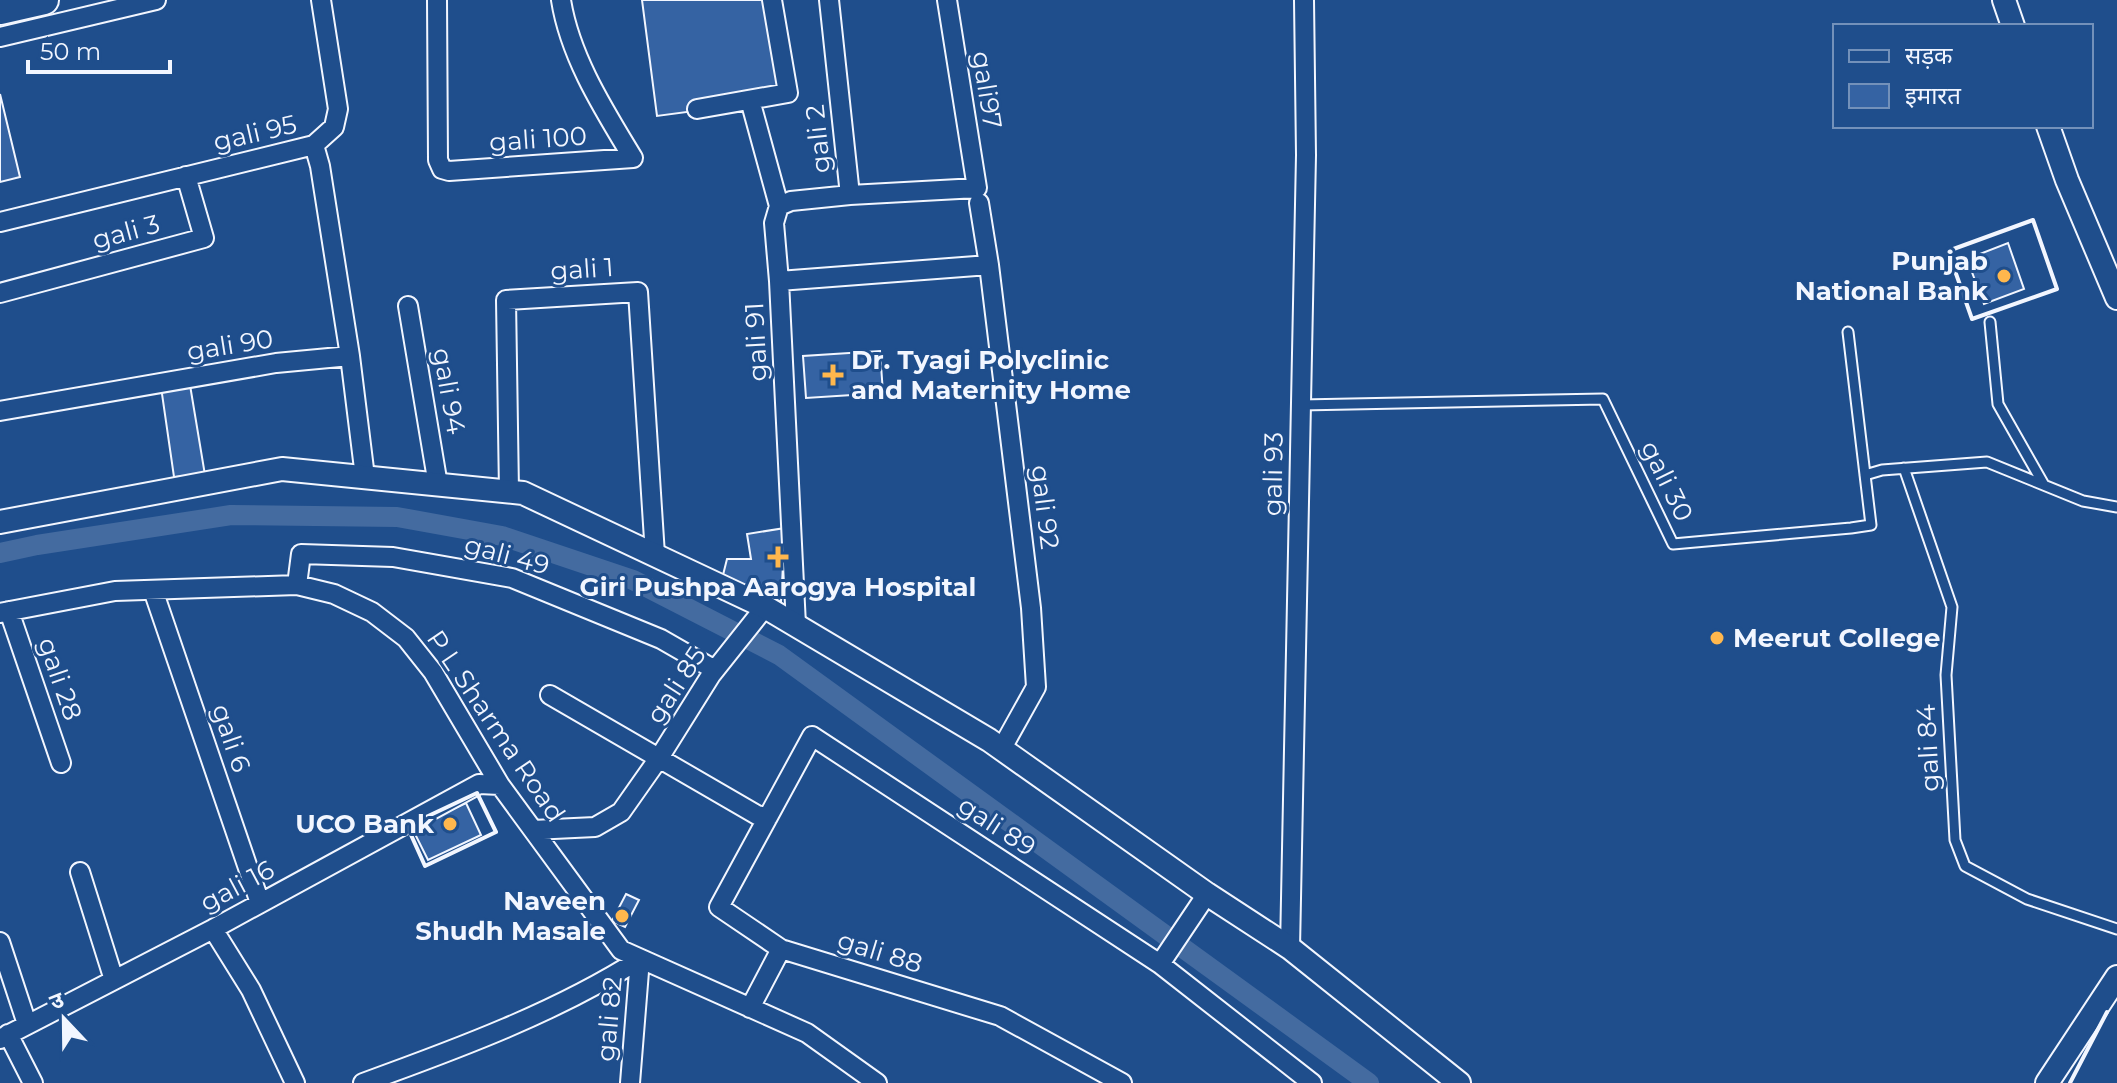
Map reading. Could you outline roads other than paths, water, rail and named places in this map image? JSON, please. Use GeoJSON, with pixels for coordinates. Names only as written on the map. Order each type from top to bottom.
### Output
{"type":"FeatureCollection","features":[{"type":"Feature","properties":{"kind":"main road"},"geometry":{"type":"LineString","coordinates":[[0,10],[44,0]]}},
{"type":"Feature","properties":{"kind":"street"},"geometry":{"type":"LineString","coordinates":[[0,37],[156,0]]}},
{"type":"Feature","properties":{"kind":"street"},"geometry":{"type":"LineString","coordinates":[[314,145],[334,127],[338,109],[321,0]]}},
{"type":"Feature","properties":{"kind":"street","name":"gali 100"},"geometry":{"type":"LineString","coordinates":[[437,0],[438,160],[442,169],[633,158],[574,48],[561,0]]}},
{"type":"Feature","properties":{"kind":"street"},"geometry":{"type":"LineString","coordinates":[[697,109],[788,93],[772,0]]}},
{"type":"Feature","properties":{"kind":"street","name":"gali 2"},"geometry":{"type":"LineString","coordinates":[[829,0],[850,195],[978,196]]}},
{"type":"Feature","properties":{"kind":"street","name":"gali97"},"geometry":{"type":"LineString","coordinates":[[947,0],[978,196]]}},
{"type":"Feature","properties":{"kind":"street","name":"gali 93"},"geometry":{"type":"LineString","coordinates":[[1290,948],[1306,155],[1304,0]]}},
{"type":"Feature","properties":{"kind":"street"},"geometry":{"type":"LineString","coordinates":[[2004,0],[2012,24]]}},
{"type":"Feature","properties":{"kind":"street"},"geometry":{"type":"LineString","coordinates":[[750,100],[776,214],[779,281]]}},
{"type":"Feature","properties":{"kind":"street"},"geometry":{"type":"LineString","coordinates":[[2049,128],[2067,180],[2117,298]]}},
{"type":"Feature","properties":{"kind":"street","name":"gali 95"},"geometry":{"type":"LineString","coordinates":[[0,222],[314,145],[350,356]]}},
{"type":"Feature","properties":{"kind":"street","name":"gali 3"},"geometry":{"type":"LineString","coordinates":[[0,293],[204,238],[186,176]]}},
{"type":"Feature","properties":{"kind":"street"},"geometry":{"type":"LineString","coordinates":[[776,214],[791,201],[850,195]]}},
{"type":"Feature","properties":{"kind":"street"},"geometry":{"type":"LineString","coordinates":[[978,196],[989,265]]}},
{"type":"Feature","properties":{"kind":"street","name":"gali 91"},"geometry":{"type":"LineString","coordinates":[[796,625],[779,281],[989,265]]}},
{"type":"Feature","properties":{"kind":"street","name":"gali 92"},"geometry":{"type":"LineString","coordinates":[[989,265],[1031,608],[1036,687],[1002,748]]}},
{"type":"Feature","properties":{"kind":"street","name":"gali 1"},"geometry":{"type":"LineString","coordinates":[[509,492],[506,300],[638,292],[655,555]]}},
{"type":"Feature","properties":{"kind":"street","name":"gali 94"},"geometry":{"type":"LineString","coordinates":[[408,306],[438,485]]}},
{"type":"Feature","properties":{"kind":"street"},"geometry":{"type":"LineString","coordinates":[[350,356],[365,477]]}},
{"type":"Feature","properties":{"kind":"street","name":"gali 90"},"geometry":{"type":"LineString","coordinates":[[0,411],[276,363],[350,356]]}},
{"type":"Feature","properties":{"kind":"street"},"geometry":{"type":"LineString","coordinates":[[0,522],[282,469],[523,493],[796,625],[1002,748],[1207,894],[1290,948],[1459,1083]]}},
{"type":"Feature","properties":{"kind":"street","name":"gali 49"},"geometry":{"type":"LineString","coordinates":[[297,585],[301,554],[393,557],[512,578],[661,639],[715,670]]}},
{"type":"Feature","properties":{"kind":"street","name":"P L Sharma Road"},"geometry":{"type":"LineString","coordinates":[[5,612],[115,591],[297,585],[334,594],[372,612],[406,638],[449,697],[500,785],[621,950],[807,1033],[877,1083]]}},
{"type":"Feature","properties":{"kind":"street","name":"gali 6"},"geometry":{"type":"LineString","coordinates":[[153,590],[260,903]]}},
{"type":"Feature","properties":{"kind":"street","name":"gali 85"},"geometry":{"type":"LineString","coordinates":[[533,830],[595,827],[621,812],[715,670],[763,609]]}},
{"type":"Feature","properties":{"kind":"street","name":"gali 28"},"geometry":{"type":"LineString","coordinates":[[5,612],[61,763]]}},
{"type":"Feature","properties":{"kind":"street"},"geometry":{"type":"LineString","coordinates":[[550,695],[757,815],[768,817]]}},
{"type":"Feature","properties":{"kind":"street","name":"gali 89"},"geometry":{"type":"LineString","coordinates":[[768,817],[812,736],[1160,964]]}},
{"type":"Feature","properties":{"kind":"street","name":"gali 16"},"geometry":{"type":"LineString","coordinates":[[4,1036],[213,929],[479,784],[500,785]]}},
{"type":"Feature","properties":{"kind":"street","name":"gali 88"},"geometry":{"type":"LineString","coordinates":[[768,817],[719,907],[781,949],[1000,1016],[1122,1083]]}},
{"type":"Feature","properties":{"kind":"street"},"geometry":{"type":"LineString","coordinates":[[80,872],[114,980]]}},
{"type":"Feature","properties":{"kind":"street"},"geometry":{"type":"LineString","coordinates":[[1207,894],[1160,964],[1312,1083]]}},
{"type":"Feature","properties":{"kind":"street"},"geometry":{"type":"LineString","coordinates":[[213,929],[251,990],[295,1083]]}},
{"type":"Feature","properties":{"kind":"street"},"geometry":{"type":"LineString","coordinates":[[0,942],[27,1024]]}},
{"type":"Feature","properties":{"kind":"street"},"geometry":{"type":"LineString","coordinates":[[750,1008],[781,949]]}},
{"type":"Feature","properties":{"kind":"street"},"geometry":{"type":"LineString","coordinates":[[363,1083],[405,1076],[597,986],[640,959]]}},
{"type":"Feature","properties":{"kind":"street","name":"gali 82"},"geometry":{"type":"LineString","coordinates":[[630,1083],[640,959]]}},
{"type":"Feature","properties":{"kind":"street"},"geometry":{"type":"LineString","coordinates":[[2047,1083],[2117,977]]}},
{"type":"Feature","properties":{"kind":"street"},"geometry":{"type":"LineString","coordinates":[[4,1036],[33,1083]]}},
{"type":"Feature","properties":{"kind":"lane"},"geometry":{"type":"LineString","coordinates":[[1990,322],[1998,404],[2044,485]]}},
{"type":"Feature","properties":{"kind":"lane","name":"gali 30"},"geometry":{"type":"LineString","coordinates":[[1301,405],[1603,399],[1673,544],[1871,525],[1848,332]]}},
{"type":"Feature","properties":{"kind":"lane"},"geometry":{"type":"LineString","coordinates":[[1865,475],[1904,468],[1987,462],[2083,501],[2117,507]]}},
{"type":"Feature","properties":{"kind":"lane","name":"gali 84"},"geometry":{"type":"LineString","coordinates":[[1904,468],[1952,607],[1946,675],[1955,840],[1965,866],[2027,899],[2117,929]]}},
{"type":"Feature","properties":{"kind":"waterway"},"geometry":{"type":"LineString","coordinates":[[0,553],[231,515],[397,517],[502,536],[633,580],[779,655],[1369,1083]]}},
{"type":"Feature","properties":{"kind":"place","name":"Punjab National Bank"},"geometry":{"type":"Point","coordinates":[2004,276]}},
{"type":"Feature","properties":{"kind":"place","name":"Dr. Tyagi Polyclinic and Maternity Home"},"geometry":{"type":"Point","coordinates":[833,375]}},
{"type":"Feature","properties":{"kind":"place","name":"Giri Pushpa Aarogya Hospital"},"geometry":{"type":"Point","coordinates":[778,557]}},
{"type":"Feature","properties":{"kind":"place","name":"Meerut College"},"geometry":{"type":"Point","coordinates":[1717,638]}},
{"type":"Feature","properties":{"kind":"place","name":"UCO Bank"},"geometry":{"type":"Point","coordinates":[450,824]}},
{"type":"Feature","properties":{"kind":"place","name":"Naveen Shudh Masale"},"geometry":{"type":"Point","coordinates":[622,916]}}]}
